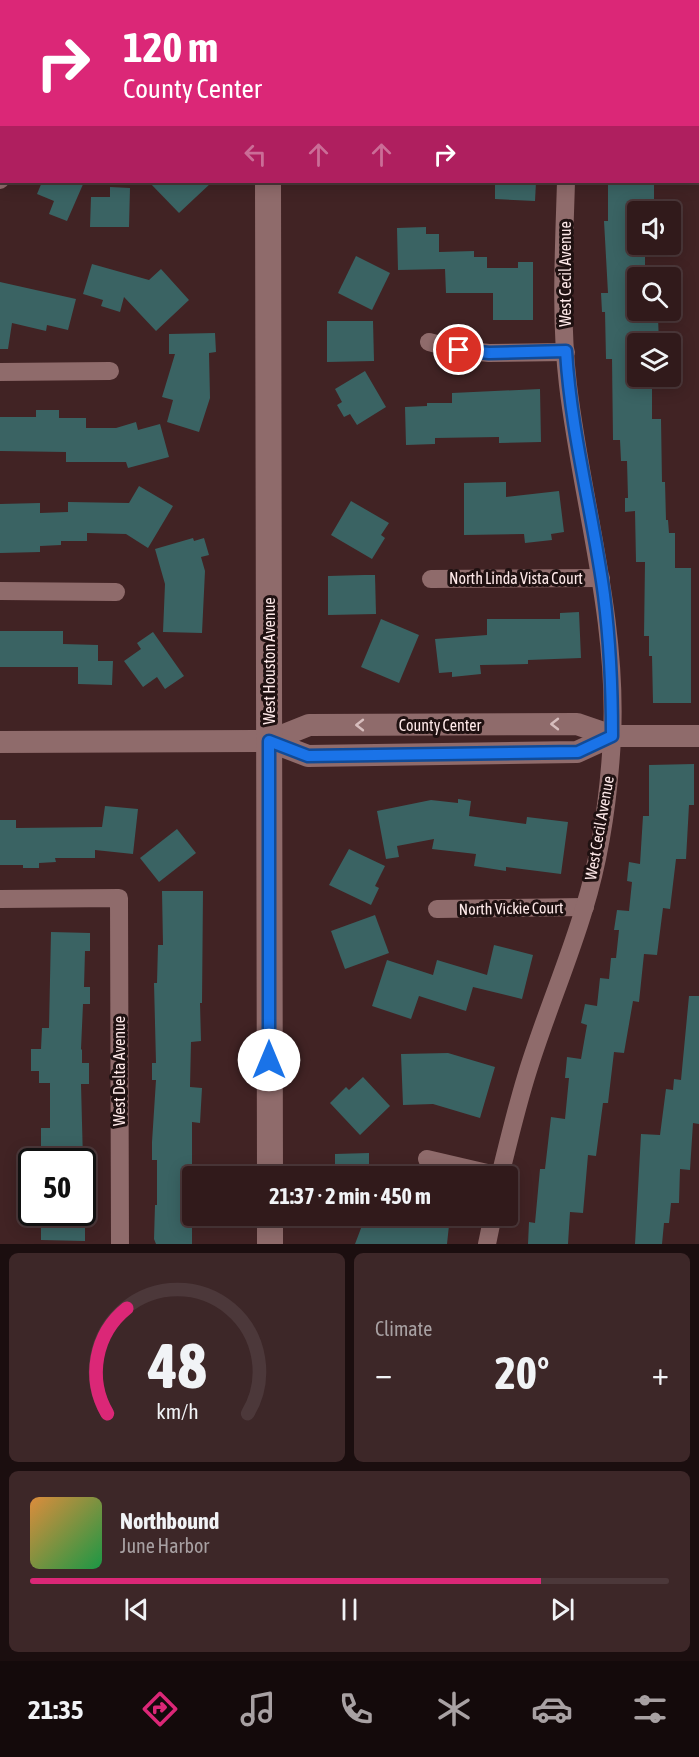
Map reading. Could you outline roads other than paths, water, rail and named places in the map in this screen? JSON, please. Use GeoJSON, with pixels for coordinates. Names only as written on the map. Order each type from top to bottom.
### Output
{"type":"FeatureCollection","features":[{"type":"Feature","properties":{"kind":"main road","name":"West Houston Avenue"},"geometry":{"type":"LineString","coordinates":[[268,183],[270,1166]]}},
{"type":"Feature","properties":{"kind":"main road"},"geometry":{"type":"LineString","coordinates":[[270,1226],[270,1244]]}},
{"type":"Feature","properties":{"kind":"street","name":"West Cecil Avenue"},"geometry":{"type":"LineString","coordinates":[[503,1166],[526,1077],[585,907],[605,808],[612,736],[612,669],[601,578],[568,384],[563,301],[566,183]]}},
{"type":"Feature","properties":{"kind":"street"},"geometry":{"type":"LineString","coordinates":[[429,342],[459,350],[489,353],[566,351]]}},
{"type":"Feature","properties":{"kind":"street"},"geometry":{"type":"LineString","coordinates":[[0,372],[110,371]]}},
{"type":"Feature","properties":{"kind":"street","name":"North Linda Vista Court"},"geometry":{"type":"LineString","coordinates":[[431,579],[601,578]]}},
{"type":"Feature","properties":{"kind":"street"},"geometry":{"type":"LineString","coordinates":[[0,591],[116,592]]}},
{"type":"Feature","properties":{"kind":"street","name":"County Center"},"geometry":{"type":"LineString","coordinates":[[269,741],[309,725],[577,724],[612,736],[699,736]]}},
{"type":"Feature","properties":{"kind":"street","name":"County Center"},"geometry":{"type":"LineString","coordinates":[[0,742],[269,741],[308,756],[578,752],[612,736]]}},
{"type":"Feature","properties":{"kind":"street","name":"West Delta Avenue"},"geometry":{"type":"LineString","coordinates":[[0,898],[119,898],[120,1244]]}},
{"type":"Feature","properties":{"kind":"street","name":"North Vickie Court"},"geometry":{"type":"LineString","coordinates":[[437,909],[585,907]]}},
{"type":"Feature","properties":{"kind":"street"},"geometry":{"type":"LineString","coordinates":[[427,1159],[457,1166]]}},
{"type":"Feature","properties":{"kind":"street"},"geometry":{"type":"LineString","coordinates":[[487,1244],[491,1226]]}}]}
